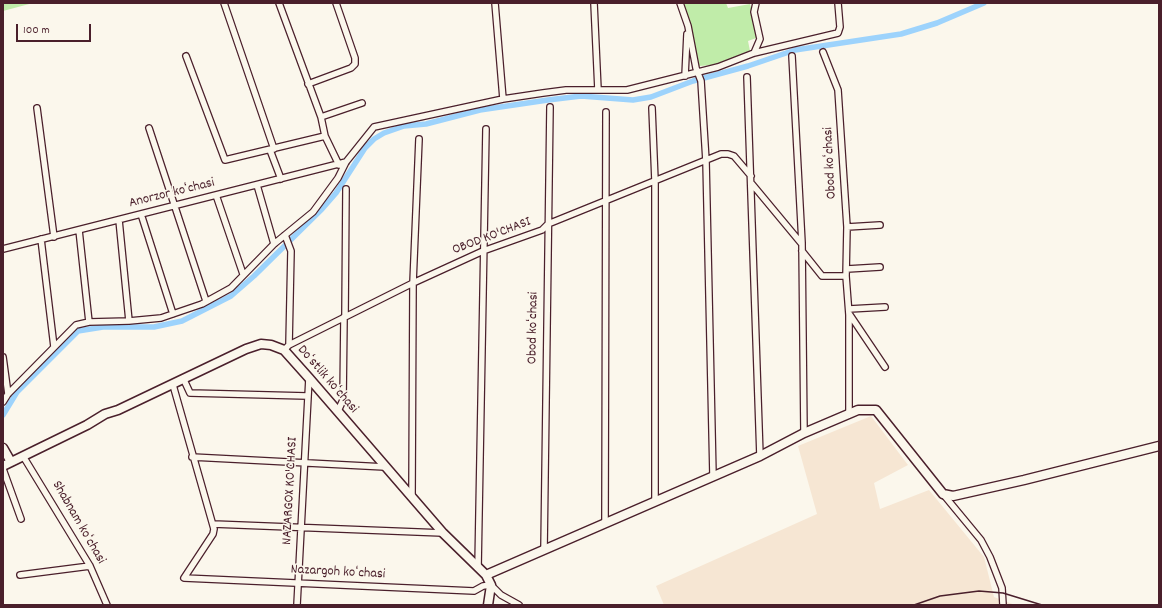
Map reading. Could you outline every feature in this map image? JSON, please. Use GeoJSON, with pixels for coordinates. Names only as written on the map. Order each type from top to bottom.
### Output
{"type":"FeatureCollection","features":[{"type":"Feature","properties":{"kind":"street"},"geometry":{"type":"LineString","coordinates":[[224,3],[281,179]]}},
{"type":"Feature","properties":{"kind":"street"},"geometry":{"type":"LineString","coordinates":[[279,3],[321,117],[325,136],[338,165]]}},
{"type":"Feature","properties":{"kind":"street"},"geometry":{"type":"LineString","coordinates":[[308,84],[351,68],[355,64],[355,58],[336,3]]}},
{"type":"Feature","properties":{"kind":"street"},"geometry":{"type":"LineString","coordinates":[[494,3],[503,99]]}},
{"type":"Feature","properties":{"kind":"street"},"geometry":{"type":"LineString","coordinates":[[594,3],[598,90]]}},
{"type":"Feature","properties":{"kind":"street"},"geometry":{"type":"LineString","coordinates":[[680,3],[688,26],[700,76],[706,161],[713,476]]}},
{"type":"Feature","properties":{"kind":"street"},"geometry":{"type":"LineString","coordinates":[[754,53],[760,39],[754,12],[756,3]]}},
{"type":"Feature","properties":{"kind":"street"},"geometry":{"type":"LineString","coordinates":[[3,402],[8,394],[76,325],[89,322],[129,321],[161,318],[206,301],[231,288],[243,274],[274,244],[314,212],[338,178],[346,162],[374,127],[503,99],[566,90],[627,90],[685,76],[700,76],[718,67],[754,53],[838,33],[840,27],[838,3]]}},
{"type":"Feature","properties":{"kind":"street"},"geometry":{"type":"LineString","coordinates":[[685,76],[688,26]]}},
{"type":"Feature","properties":{"kind":"street","name":"Obod koʻchasi"},"geometry":{"type":"LineString","coordinates":[[823,52],[838,90],[847,227],[849,413]]}},
{"type":"Feature","properties":{"kind":"street"},"geometry":{"type":"LineString","coordinates":[[186,56],[223,159],[228,161],[325,136]]}},
{"type":"Feature","properties":{"kind":"street"},"geometry":{"type":"LineString","coordinates":[[792,56],[802,244],[804,433]]}},
{"type":"Feature","properties":{"kind":"street"},"geometry":{"type":"LineString","coordinates":[[747,77],[760,456]]}},
{"type":"Feature","properties":{"kind":"street"},"geometry":{"type":"LineString","coordinates":[[321,117],[362,103]]}},
{"type":"Feature","properties":{"kind":"street","name":"Obod koʻchasi"},"geometry":{"type":"LineString","coordinates":[[544,550],[550,107]]}},
{"type":"Feature","properties":{"kind":"street"},"geometry":{"type":"LineString","coordinates":[[37,108],[54,236]]}},
{"type":"Feature","properties":{"kind":"street"},"geometry":{"type":"LineString","coordinates":[[652,108],[655,181],[655,502]]}},
{"type":"Feature","properties":{"kind":"street"},"geometry":{"type":"LineString","coordinates":[[606,112],[606,522]]}},
{"type":"Feature","properties":{"kind":"street"},"geometry":{"type":"LineString","coordinates":[[150,128],[206,301]]}},
{"type":"Feature","properties":{"kind":"street"},"geometry":{"type":"LineString","coordinates":[[478,568],[486,129]]}},
{"type":"Feature","properties":{"kind":"street"},"geometry":{"type":"LineString","coordinates":[[412,495],[413,283],[419,139]]}},
{"type":"Feature","properties":{"kind":"street","name":"OBOD KO'CHASI"},"geometry":{"type":"LineString","coordinates":[[286,348],[413,283],[483,251],[542,230],[548,224],[721,154],[728,154],[739,160],[751,176]]}},
{"type":"Feature","properties":{"kind":"street","name":"Anorzor koʻchasi"},"geometry":{"type":"LineString","coordinates":[[3,249],[257,186],[346,162]]}},
{"type":"Feature","properties":{"kind":"street"},"geometry":{"type":"LineString","coordinates":[[751,184],[802,244]]}},
{"type":"Feature","properties":{"kind":"street"},"geometry":{"type":"LineString","coordinates":[[257,186],[274,244]]}},
{"type":"Feature","properties":{"kind":"street"},"geometry":{"type":"LineString","coordinates":[[338,411],[343,400],[346,189]]}},
{"type":"Feature","properties":{"kind":"street"},"geometry":{"type":"LineString","coordinates":[[216,195],[243,274]]}},
{"type":"Feature","properties":{"kind":"street"},"geometry":{"type":"LineString","coordinates":[[141,214],[173,314]]}},
{"type":"Feature","properties":{"kind":"street"},"geometry":{"type":"LineString","coordinates":[[119,220],[129,321]]}},
{"type":"Feature","properties":{"kind":"street"},"geometry":{"type":"LineString","coordinates":[[847,227],[880,225]]}},
{"type":"Feature","properties":{"kind":"street"},"geometry":{"type":"LineString","coordinates":[[79,230],[89,322]]}},
{"type":"Feature","properties":{"kind":"street"},"geometry":{"type":"LineString","coordinates":[[285,235],[291,247],[286,348]]}},
{"type":"Feature","properties":{"kind":"street"},"geometry":{"type":"LineString","coordinates":[[41,239],[54,347]]}},
{"type":"Feature","properties":{"kind":"street"},"geometry":{"type":"LineString","coordinates":[[802,250],[822,276],[880,267]]}},
{"type":"Feature","properties":{"kind":"street"},"geometry":{"type":"LineString","coordinates":[[885,307],[849,312],[885,367]]}},
{"type":"Feature","properties":{"kind":"street","name":"Doʻstlik koʻchasi"},"geometry":{"type":"LineString","coordinates":[[3,466],[87,425],[105,414],[118,410],[184,380],[246,349],[261,344],[286,348],[309,378],[385,467],[412,495],[443,533],[486,575]]}},
{"type":"Feature","properties":{"kind":"street"},"geometry":{"type":"LineString","coordinates":[[3,356],[8,394]]}},
{"type":"Feature","properties":{"kind":"street","name":"NAZARGOX KO'CHASI"},"geometry":{"type":"LineString","coordinates":[[297,605],[309,378]]}},
{"type":"Feature","properties":{"kind":"street"},"geometry":{"type":"LineString","coordinates":[[184,380],[190,393],[307,396]]}},
{"type":"Feature","properties":{"kind":"street"},"geometry":{"type":"LineString","coordinates":[[173,384],[192,457],[213,524],[443,533]]}},
{"type":"Feature","properties":{"kind":"street"},"geometry":{"type":"LineString","coordinates":[[488,605],[490,586],[486,575],[760,456],[804,433],[849,413],[863,409],[876,410],[981,540],[990,557],[1002,588],[1003,605]]}},
{"type":"Feature","properties":{"kind":"street"},"geometry":{"type":"LineString","coordinates":[[943,494],[953,496],[1159,446]]}},
{"type":"Feature","properties":{"kind":"street"},"geometry":{"type":"LineString","coordinates":[[3,448],[11,462]]}},
{"type":"Feature","properties":{"kind":"street","name":"Shabnam koʻchasi"},"geometry":{"type":"LineString","coordinates":[[23,456],[90,566],[107,605]]}},
{"type":"Feature","properties":{"kind":"street"},"geometry":{"type":"LineString","coordinates":[[192,457],[385,467]]}},
{"type":"Feature","properties":{"kind":"street"},"geometry":{"type":"LineString","coordinates":[[3,469],[21,518]]}},
{"type":"Feature","properties":{"kind":"street","name":"Nazargoh koʻchasi"},"geometry":{"type":"LineString","coordinates":[[213,524],[213,534],[184,578],[474,591],[483,586],[490,586]]}},
{"type":"Feature","properties":{"kind":"street"},"geometry":{"type":"LineString","coordinates":[[20,575],[90,566]]}},
{"type":"Feature","properties":{"kind":"street"},"geometry":{"type":"LineString","coordinates":[[490,586],[501,595],[520,605]]}},
{"type":"Feature","properties":{"kind":"shaded area"},"geometry":{"type":"Polygon","coordinates":[[[871,416],[908,465],[874,483],[880,509],[929,490],[984,557],[994,597],[1015,605],[664,605],[656,586],[817,514],[798,446],[871,416]]]}},
{"type":"Feature","properties":{"kind":"green space"},"geometry":{"type":"Polygon","coordinates":[[[3,3],[33,3],[3,11],[3,3]]]}},
{"type":"Feature","properties":{"kind":"green space"},"geometry":{"type":"Polygon","coordinates":[[[683,3],[726,3],[728,8],[750,4],[759,37],[748,41],[750,51],[713,65],[699,66],[683,3]]]}},
{"type":"Feature","properties":{"kind":"waterway"},"geometry":{"type":"LineString","coordinates":[[3,415],[17,392],[78,331],[103,327],[154,327],[182,321],[231,296],[254,276],[322,209],[336,193],[365,148],[374,139],[384,133],[404,126],[426,124],[480,110],[548,100],[581,96],[633,100],[651,97],[693,81],[748,66],[795,50],[901,34],[937,23],[984,3]]}},
{"type":"Feature","properties":{"kind":"railway"},"geometry":{"type":"LineString","coordinates":[[914,605],[940,596],[979,591],[1003,593],[1042,605]]}}]}
